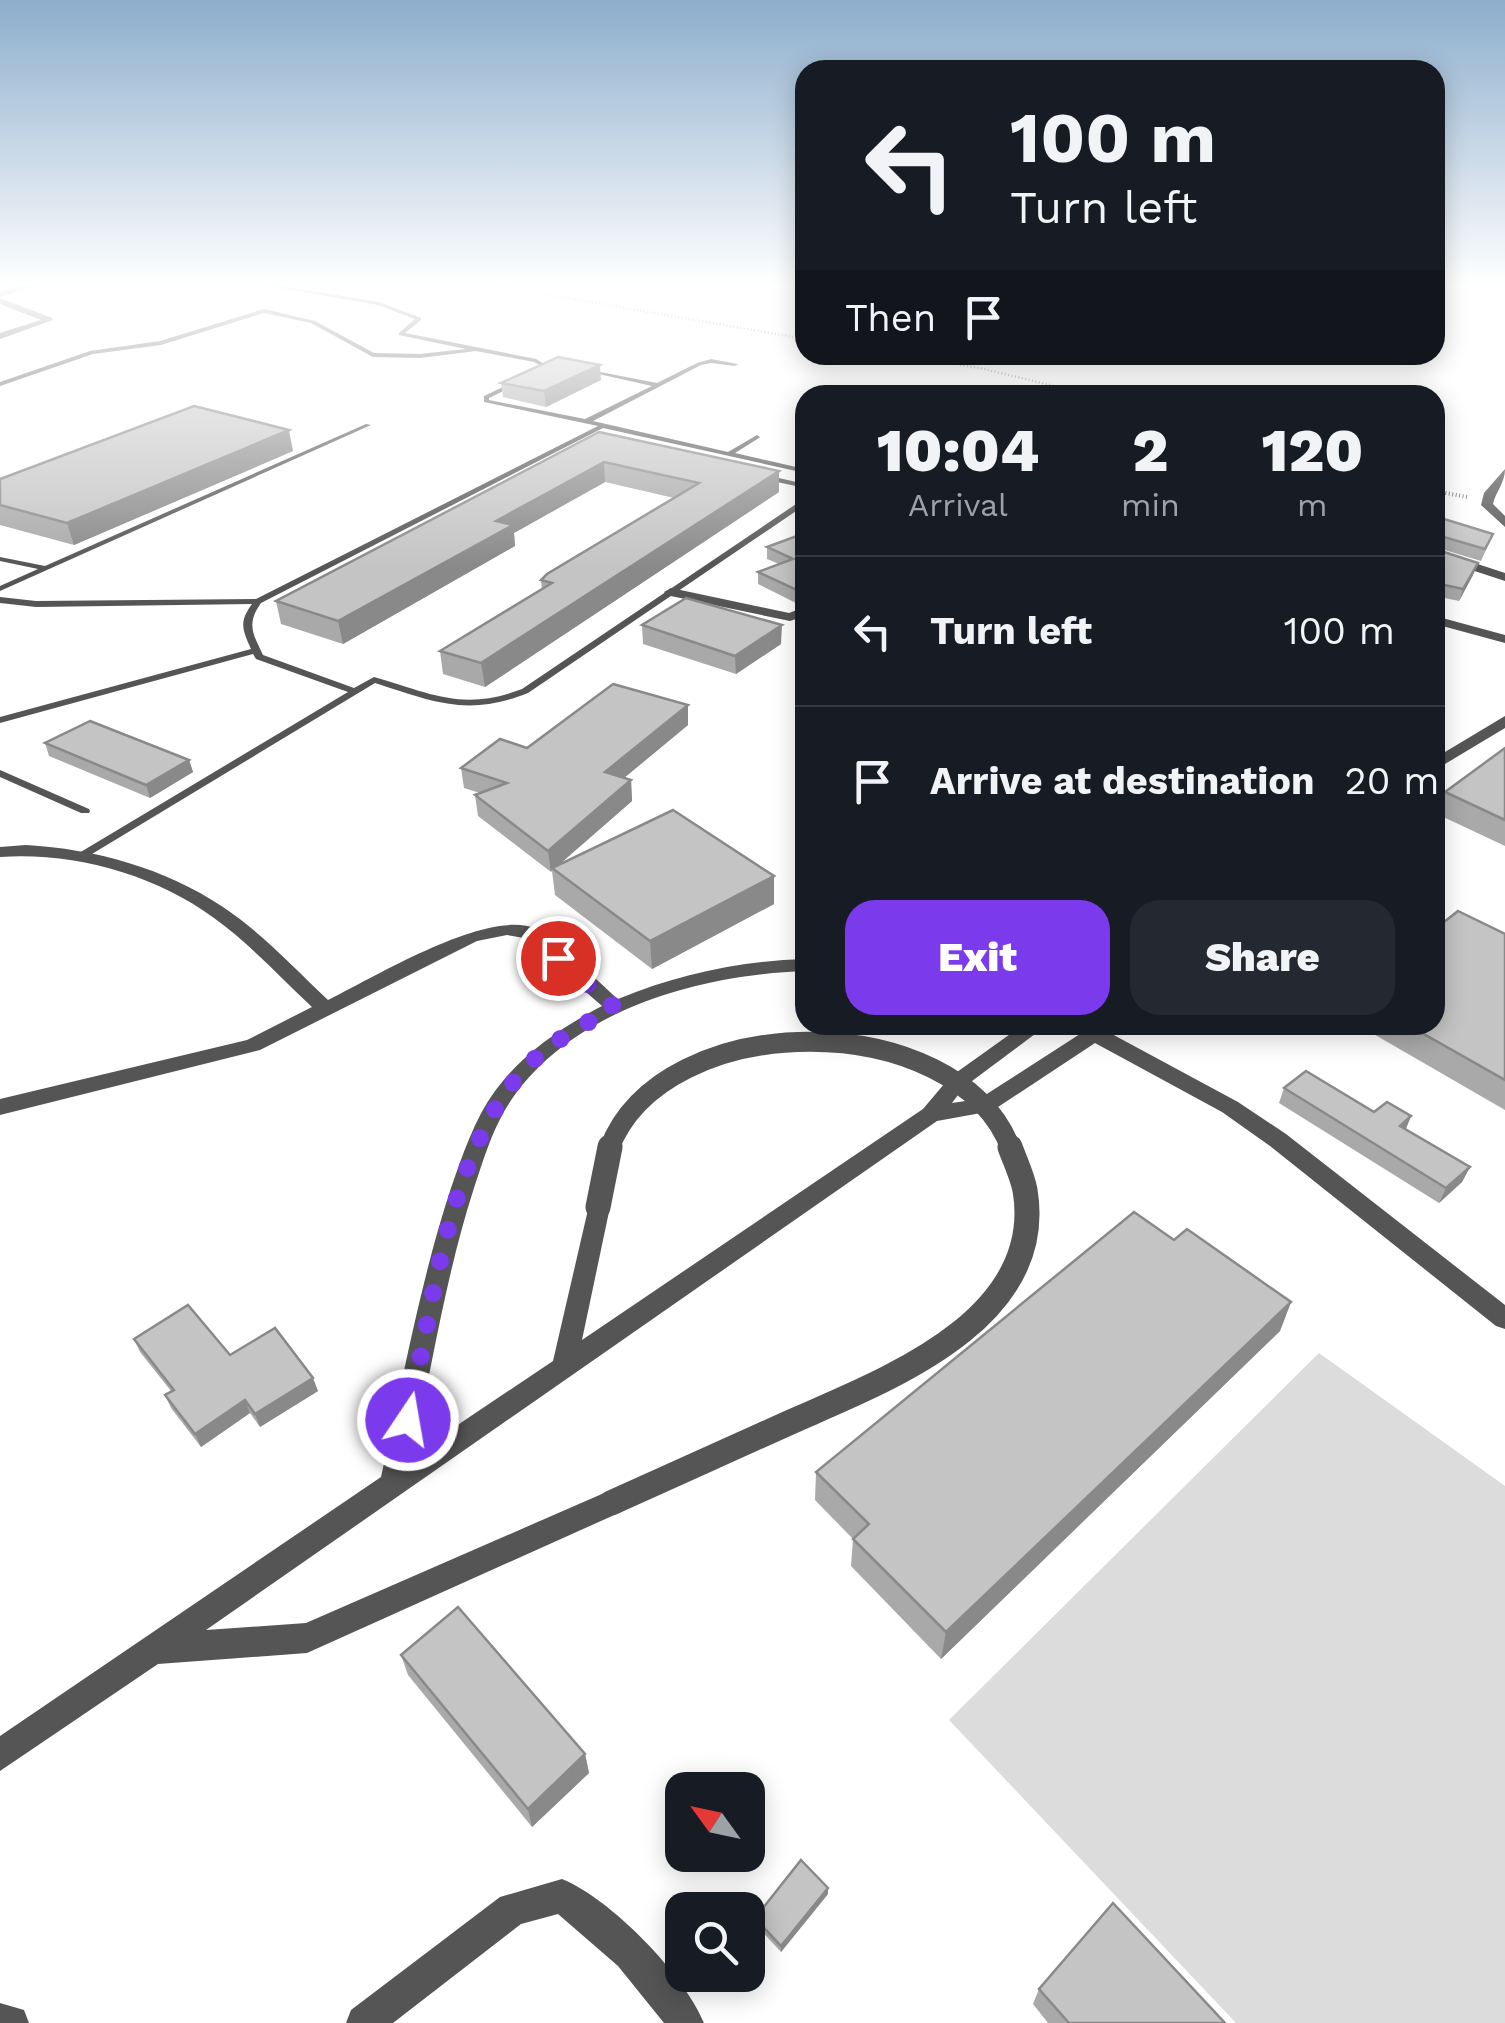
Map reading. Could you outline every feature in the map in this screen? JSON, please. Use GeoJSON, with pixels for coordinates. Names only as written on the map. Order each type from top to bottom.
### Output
{"type":"FeatureCollection","features":[{"type":"Feature","properties":{"kind":"street"},"geometry":{"type":"LineString","coordinates":[[1505,472],[1488,502],[1497,518],[1505,523]]}},
{"type":"Feature","properties":{"kind":"street"},"geometry":{"type":"LineString","coordinates":[[1445,557],[1505,577]]}},
{"type":"Feature","properties":{"kind":"street"},"geometry":{"type":"LineString","coordinates":[[671,592],[795,615]]}},
{"type":"Feature","properties":{"kind":"street"},"geometry":{"type":"LineString","coordinates":[[1445,623],[1505,640]]}},
{"type":"Feature","properties":{"kind":"street"},"geometry":{"type":"LineString","coordinates":[[1445,759],[1505,721]]}},
{"type":"Feature","properties":{"kind":"street"},"geometry":{"type":"LineString","coordinates":[[0,852],[28,848],[83,855],[152,880],[218,912],[327,1010]]}},
{"type":"Feature","properties":{"kind":"street"},"geometry":{"type":"LineString","coordinates":[[0,1107],[253,1045],[471,936],[506,929],[530,934],[614,1007]]}},
{"type":"Feature","properties":{"kind":"street"},"geometry":{"type":"LineString","coordinates":[[393,1486],[434,1281],[482,1131],[508,1088],[548,1048],[614,1007],[687,979],[759,966],[795,966]]}},
{"type":"Feature","properties":{"kind":"street"},"geometry":{"type":"LineString","coordinates":[[0,1756],[931,1114],[958,1082],[1021,1035]]}},
{"type":"Feature","properties":{"kind":"street"},"geometry":{"type":"LineString","coordinates":[[931,1114],[984,1106],[1093,1035]]}},
{"type":"Feature","properties":{"kind":"street"},"geometry":{"type":"LineString","coordinates":[[1112,1035],[1278,1140],[1505,1318]]}},
{"type":"Feature","properties":{"kind":"street"},"geometry":{"type":"LineString","coordinates":[[154,1650],[307,1638],[920,1365],[980,1314],[1011,1274],[1024,1242],[1028,1204],[1020,1164],[998,1122],[970,1093],[910,1058],[860,1044],[813,1039],[756,1043],[704,1060],[662,1083],[629,1115],[608,1153],[564,1368]]}},
{"type":"Feature","properties":{"kind":"street"},"geometry":{"type":"LineString","coordinates":[[364,2023],[512,1909],[562,1896],[599,1920],[624,1945],[649,1971],[686,2023]]}},
{"type":"Feature","properties":{"kind":"street"},"geometry":{"type":"LineString","coordinates":[[0,2021],[11,2023]]}},
{"type":"Feature","properties":{"kind":"lane"},"geometry":{"type":"LineString","coordinates":[[355,692],[259,657],[248,632],[248,614],[258,601],[604,424],[486,401],[492,394],[523,379]]}},
{"type":"Feature","properties":{"kind":"lane"},"geometry":{"type":"LineString","coordinates":[[632,379],[658,385]]}},
{"type":"Feature","properties":{"kind":"lane"},"geometry":{"type":"LineString","coordinates":[[587,421],[670,379]]}},
{"type":"Feature","properties":{"kind":"lane"},"geometry":{"type":"LineString","coordinates":[[0,588],[368,426]]}},
{"type":"Feature","properties":{"kind":"lane"},"geometry":{"type":"LineString","coordinates":[[600,426],[795,469]]}},
{"type":"Feature","properties":{"kind":"lane"},"geometry":{"type":"LineString","coordinates":[[583,435],[602,440]]}},
{"type":"Feature","properties":{"kind":"lane"},"geometry":{"type":"LineString","coordinates":[[729,454],[758,438]]}},
{"type":"Feature","properties":{"kind":"lane"},"geometry":{"type":"LineString","coordinates":[[750,474],[795,484]]}},
{"type":"Feature","properties":{"kind":"lane"},"geometry":{"type":"LineString","coordinates":[[83,855],[374,680],[460,705],[502,702],[795,509]]}},
{"type":"Feature","properties":{"kind":"lane"},"geometry":{"type":"LineString","coordinates":[[0,560],[44,568]]}},
{"type":"Feature","properties":{"kind":"lane"},"geometry":{"type":"LineString","coordinates":[[0,600],[36,604],[258,601]]}},
{"type":"Feature","properties":{"kind":"lane"},"geometry":{"type":"LineString","coordinates":[[0,720],[256,650]]}},
{"type":"Feature","properties":{"kind":"lane"},"geometry":{"type":"LineString","coordinates":[[0,773],[86,810]]}},
{"type":"Feature","properties":{"kind":"path"},"geometry":{"type":"LineString","coordinates":[[1445,493],[1488,502]]}},
{"type":"Feature","properties":{"kind":"shaded area"},"geometry":{"type":"Polygon","coordinates":[[[1319,1353],[1505,1486],[1505,2023],[1236,2023],[949,1720],[1319,1353]]]}},
{"type":"Feature","properties":{"kind":"building"},"geometry":{"type":"Polygon","coordinates":[[[509,379],[569,379],[544,391],[501,383],[509,379]]]}},
{"type":"Feature","properties":{"kind":"building"},"geometry":{"type":"Polygon","coordinates":[[[194,406],[289,430],[67,523],[0,505],[0,479],[194,406]]]}},
{"type":"Feature","properties":{"kind":"building"},"geometry":{"type":"Polygon","coordinates":[[[599,432],[779,471],[481,663],[440,651],[552,583],[541,580],[547,574],[699,483],[604,462],[496,521],[513,525],[338,621],[276,601],[599,432]]]}},
{"type":"Feature","properties":{"kind":"building"},"geometry":{"type":"Polygon","coordinates":[[[1445,519],[1493,534],[1485,549],[1445,537],[1445,519]]]}},
{"type":"Feature","properties":{"kind":"building"},"geometry":{"type":"Polygon","coordinates":[[[795,537],[795,589],[758,572],[793,559],[767,547],[795,537]]]}},
{"type":"Feature","properties":{"kind":"building"},"geometry":{"type":"Polygon","coordinates":[[[1445,552],[1478,563],[1463,589],[1445,585],[1445,552]]]}},
{"type":"Feature","properties":{"kind":"building"},"geometry":{"type":"Polygon","coordinates":[[[686,598],[782,625],[735,656],[642,625],[686,598]]]}},
{"type":"Feature","properties":{"kind":"building"},"geometry":{"type":"Polygon","coordinates":[[[613,684],[688,705],[605,772],[631,780],[548,851],[475,795],[507,783],[461,768],[500,739],[527,748],[613,684]]]}},
{"type":"Feature","properties":{"kind":"building"},"geometry":{"type":"Polygon","coordinates":[[[90,721],[189,760],[146,785],[45,743],[90,721]]]}},
{"type":"Feature","properties":{"kind":"building"},"geometry":{"type":"Polygon","coordinates":[[[1505,748],[1505,820],[1445,792],[1505,748]]]}},
{"type":"Feature","properties":{"kind":"building"},"geometry":{"type":"Polygon","coordinates":[[[673,810],[774,876],[650,941],[552,868],[673,810]]]}},
{"type":"Feature","properties":{"kind":"building"},"geometry":{"type":"Polygon","coordinates":[[[1458,911],[1505,934],[1505,1080],[1426,1035],[1445,1035],[1445,921],[1458,911]]]}},
{"type":"Feature","properties":{"kind":"building"},"geometry":{"type":"Polygon","coordinates":[[[1306,1071],[1374,1112],[1387,1102],[1411,1116],[1400,1126],[1470,1167],[1446,1188],[1284,1088],[1306,1071]]]}},
{"type":"Feature","properties":{"kind":"building"},"geometry":{"type":"Polygon","coordinates":[[[1134,1212],[1174,1240],[1187,1229],[1291,1302],[946,1632],[853,1539],[869,1524],[816,1472],[1134,1212]]]}},
{"type":"Feature","properties":{"kind":"building"},"geometry":{"type":"Polygon","coordinates":[[[188,1305],[230,1355],[275,1328],[313,1378],[255,1414],[245,1400],[195,1434],[165,1395],[174,1390],[134,1339],[188,1305]]]}},
{"type":"Feature","properties":{"kind":"building"},"geometry":{"type":"Polygon","coordinates":[[[458,1607],[585,1754],[528,1809],[401,1655],[458,1607]]]}},
{"type":"Feature","properties":{"kind":"building"},"geometry":{"type":"Polygon","coordinates":[[[801,1860],[828,1888],[781,1946],[765,1929],[765,1905],[801,1860]]]}},
{"type":"Feature","properties":{"kind":"building"},"geometry":{"type":"Polygon","coordinates":[[[1113,1903],[1225,2023],[1069,2023],[1039,1989],[1113,1903]]]}},
{"type":"Feature","properties":{"kind":"route"},"geometry":{"type":"LineString","coordinates":[[408,1420],[434,1281],[482,1131],[508,1088],[548,1048],[614,1007],[558,958]]}}]}
